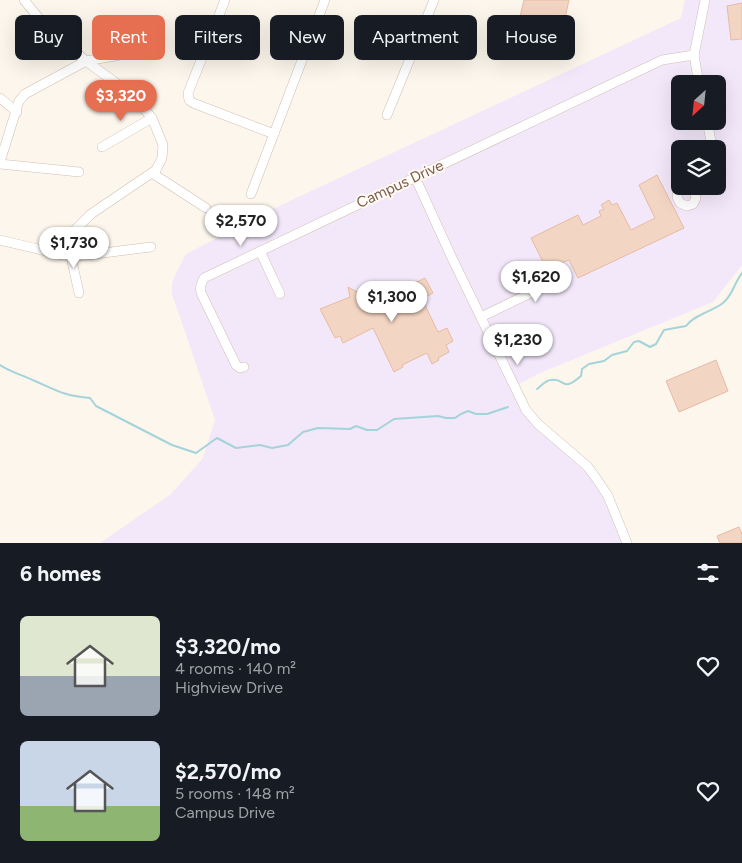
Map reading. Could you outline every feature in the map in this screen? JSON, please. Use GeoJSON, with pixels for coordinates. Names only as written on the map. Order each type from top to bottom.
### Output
{"type":"FeatureCollection","features":[{"type":"Feature","properties":{"kind":"street"},"geometry":{"type":"LineString","coordinates":[[24,0],[42,22],[86,61],[131,94],[152,118],[163,145],[162,158],[156,170],[91,214],[80,224],[72,237],[71,257],[79,293]]}},
{"type":"Feature","properties":{"kind":"street"},"geometry":{"type":"LineString","coordinates":[[225,0],[188,93],[189,100],[274,134]]}},
{"type":"Feature","properties":{"kind":"street"},"geometry":{"type":"LineString","coordinates":[[251,194],[325,0]]}},
{"type":"Feature","properties":{"kind":"street"},"geometry":{"type":"LineString","coordinates":[[387,115],[434,0]]}},
{"type":"Feature","properties":{"kind":"street"},"geometry":{"type":"LineString","coordinates":[[697,75],[694,55],[705,0]]}},
{"type":"Feature","properties":{"kind":"street","name":"Campus Drive"},"geometry":{"type":"LineString","coordinates":[[244,367],[240,368],[236,365],[202,295],[200,290],[204,278],[662,60],[694,55]]}},
{"type":"Feature","properties":{"kind":"street"},"geometry":{"type":"LineString","coordinates":[[79,172],[0,163],[19,102],[25,94],[86,61],[92,60]]}},
{"type":"Feature","properties":{"kind":"street"},"geometry":{"type":"LineString","coordinates":[[0,98],[17,112]]}},
{"type":"Feature","properties":{"kind":"street"},"geometry":{"type":"LineString","coordinates":[[102,147],[152,118]]}},
{"type":"Feature","properties":{"kind":"street"},"geometry":{"type":"LineString","coordinates":[[152,173],[206,208]]}},
{"type":"Feature","properties":{"kind":"street"},"geometry":{"type":"LineString","coordinates":[[415,177],[526,410],[538,424],[587,466],[608,496],[627,543]]}},
{"type":"Feature","properties":{"kind":"street"},"geometry":{"type":"LineString","coordinates":[[0,240],[71,257],[151,247]]}},
{"type":"Feature","properties":{"kind":"street"},"geometry":{"type":"LineString","coordinates":[[260,251],[280,294]]}},
{"type":"Feature","properties":{"kind":"street"},"geometry":{"type":"LineString","coordinates":[[481,317],[551,283],[558,272],[557,268]]}},
{"type":"Feature","properties":{"kind":"shaded area"},"geometry":{"type":"Polygon","coordinates":[[[685,0],[742,0],[742,265],[713,302],[540,373],[511,388],[534,425],[592,478],[607,505],[623,543],[100,543],[171,494],[203,458],[215,420],[172,294],[172,283],[186,254],[279,206],[681,18],[685,0]]]}},
{"type":"Feature","properties":{"kind":"building"},"geometry":{"type":"Polygon","coordinates":[[[524,0],[569,0],[566,15],[520,15],[524,0]]]}},
{"type":"Feature","properties":{"kind":"building"},"geometry":{"type":"Polygon","coordinates":[[[742,3],[742,39],[731,40],[727,6],[742,3]]]}},
{"type":"Feature","properties":{"kind":"building"},"geometry":{"type":"Polygon","coordinates":[[[657,175],[684,228],[578,278],[569,260],[561,263],[555,262],[547,270],[531,238],[578,215],[583,225],[601,216],[599,211],[604,209],[601,205],[609,200],[612,205],[617,203],[631,230],[655,218],[639,185],[657,175]]]}},
{"type":"Feature","properties":{"kind":"building"},"geometry":{"type":"Polygon","coordinates":[[[425,278],[433,293],[422,299],[438,332],[447,328],[453,341],[446,345],[449,352],[432,364],[427,353],[402,365],[403,367],[394,372],[373,328],[343,343],[340,336],[335,338],[320,309],[350,297],[348,287],[359,293],[366,305],[388,294],[386,290],[400,284],[402,289],[425,278]]]}},
{"type":"Feature","properties":{"kind":"building"},"geometry":{"type":"Polygon","coordinates":[[[716,360],[728,391],[679,412],[666,381],[716,360]]]}},
{"type":"Feature","properties":{"kind":"building"},"geometry":{"type":"Polygon","coordinates":[[[739,527],[742,534],[742,543],[720,543],[717,536],[739,527]]]}},
{"type":"Feature","properties":{"kind":"waterway"},"geometry":{"type":"LineString","coordinates":[[537,389],[549,380],[570,384],[581,376],[582,369],[589,364],[604,361],[612,355],[627,351],[634,342],[639,341],[650,347],[656,344],[664,330],[686,326],[693,319],[723,303],[742,273]]}},
{"type":"Feature","properties":{"kind":"waterway"},"geometry":{"type":"LineString","coordinates":[[0,365],[62,393],[90,398],[96,406],[172,445],[196,453],[217,438],[236,448],[260,445],[272,448],[288,445],[303,432],[318,428],[350,429],[356,426],[367,430],[377,430],[394,419],[438,416],[455,418],[468,411],[476,414],[487,414],[508,407]]}}]}
